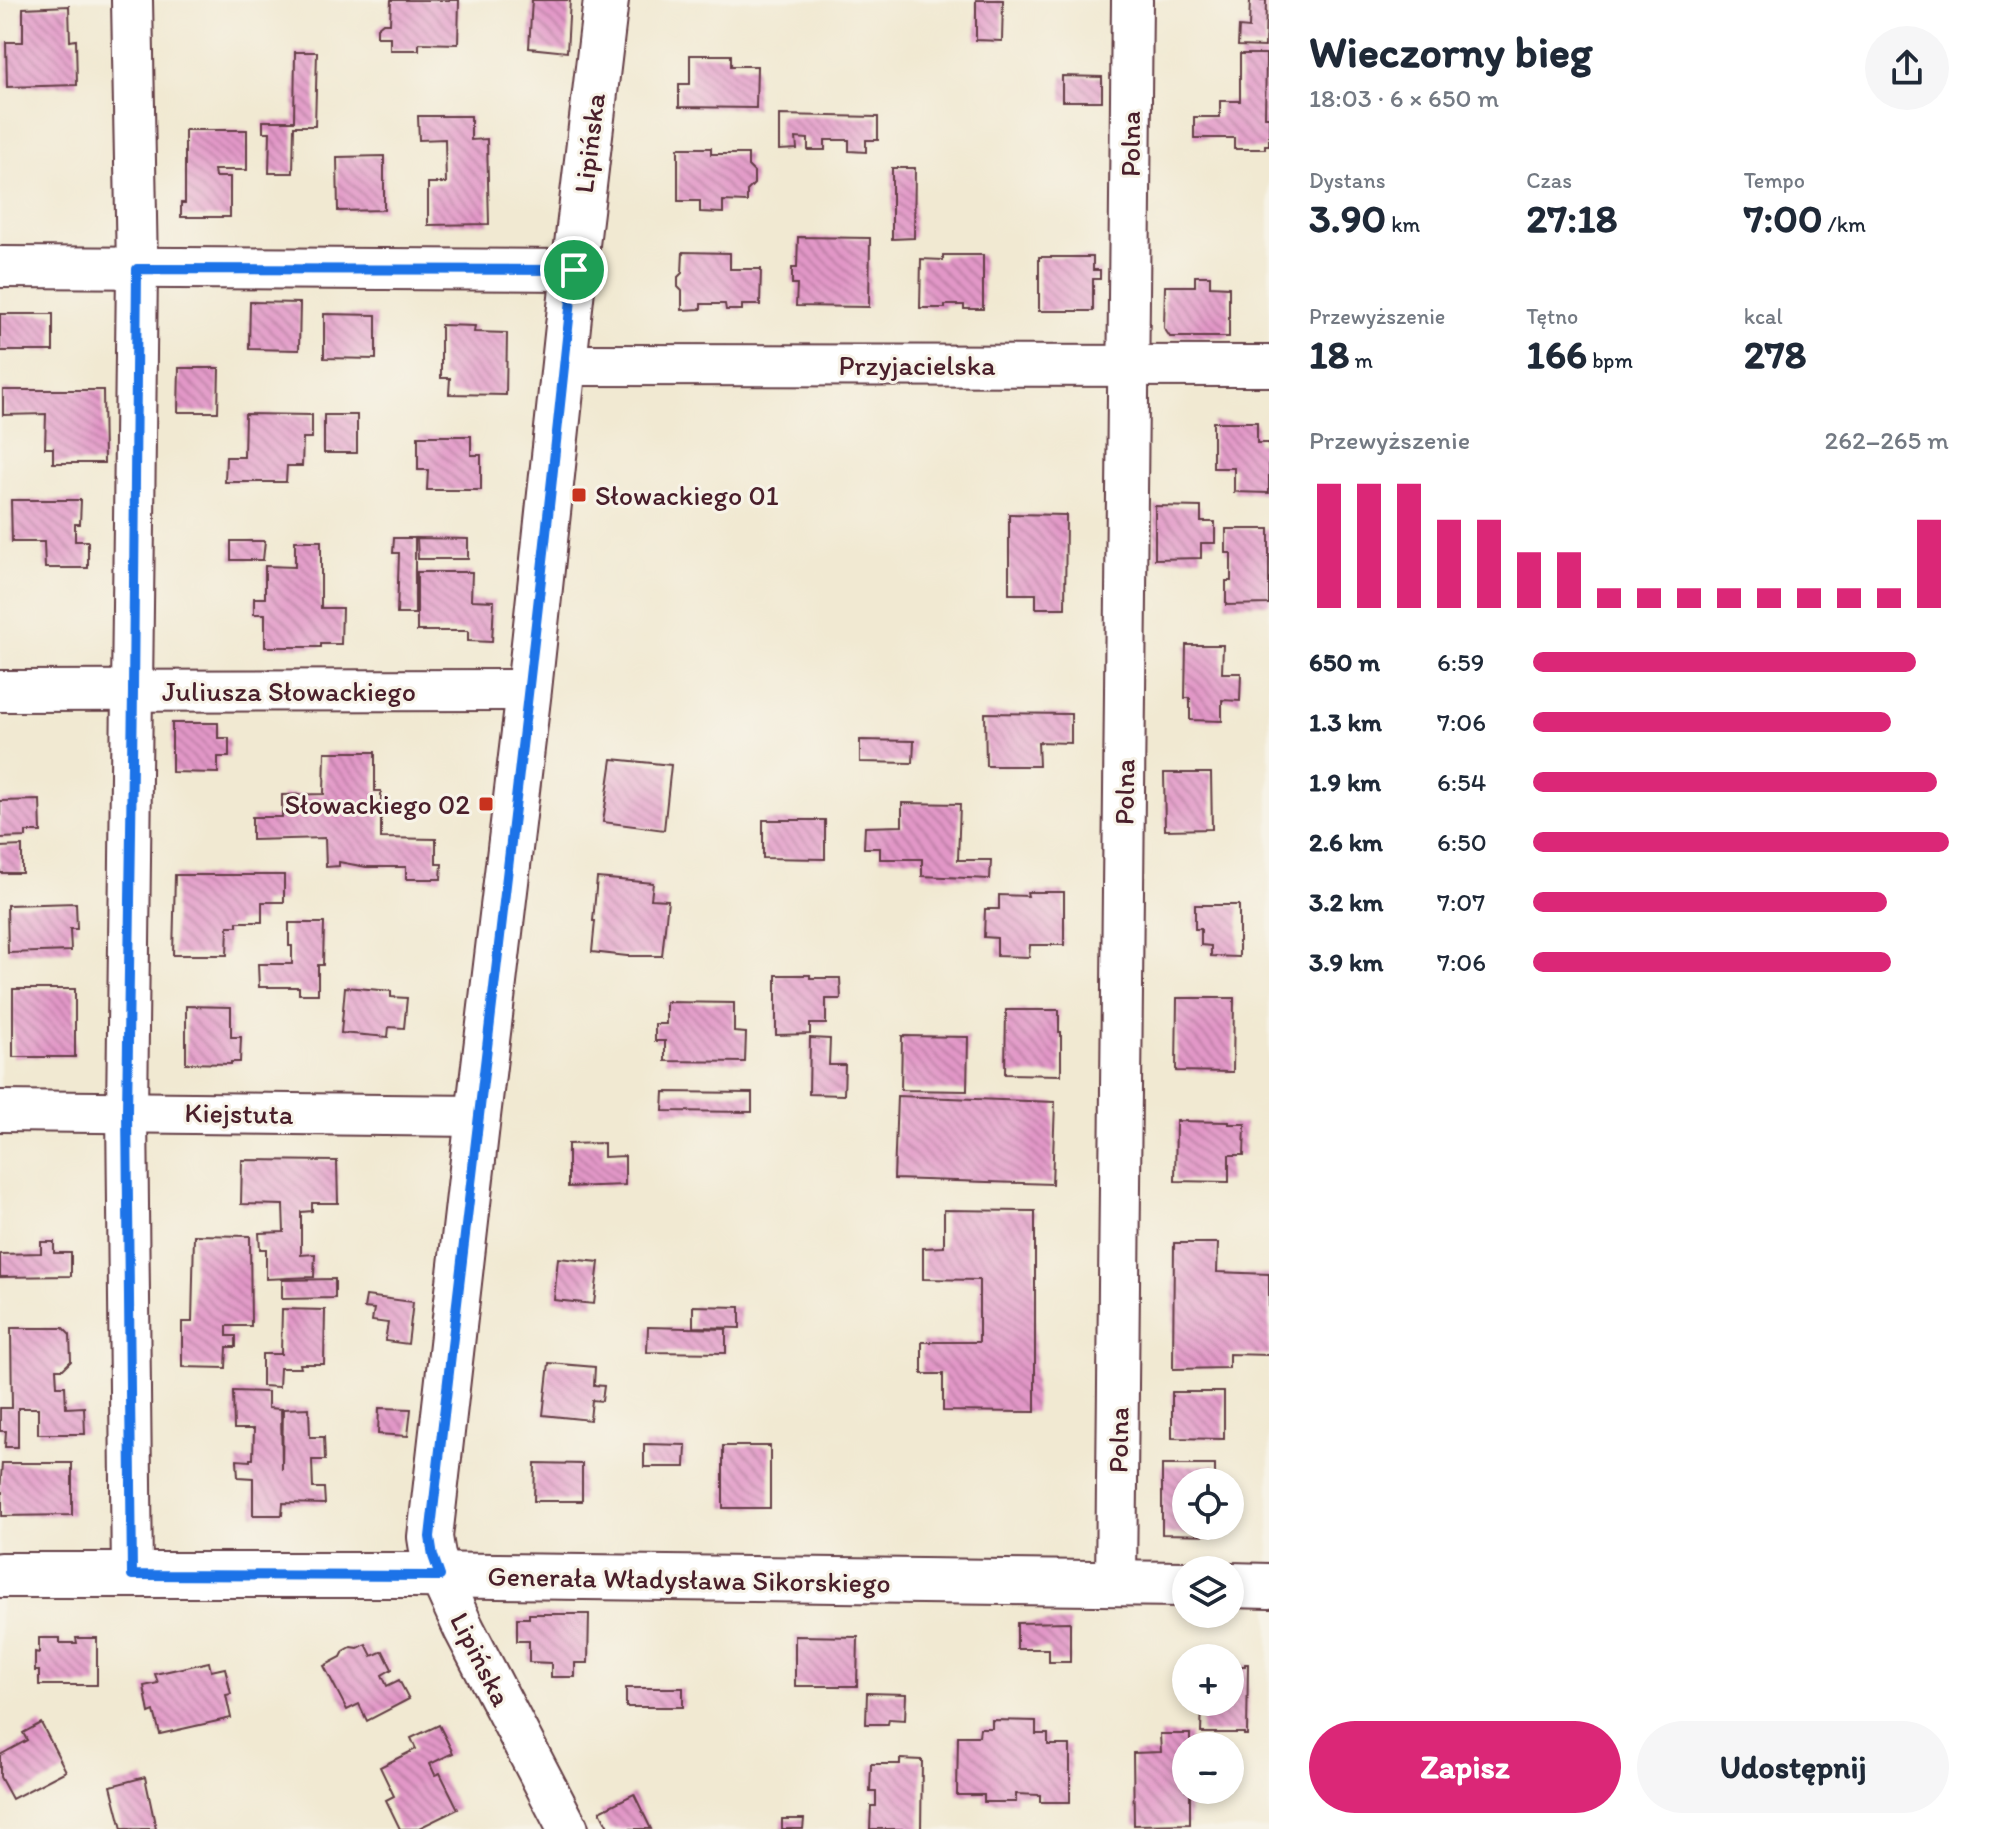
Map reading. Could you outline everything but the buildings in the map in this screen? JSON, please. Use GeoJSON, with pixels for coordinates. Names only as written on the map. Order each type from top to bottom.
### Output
{"type":"FeatureCollection","features":[{"type":"Feature","properties":{"kind":"street"},"geometry":{"type":"LineString","coordinates":[[132,0],[137,269],[127,1112],[132,1575]]}},
{"type":"Feature","properties":{"kind":"street","name":"Lipińska"},"geometry":{"type":"LineString","coordinates":[[568,1829],[464,1629],[440,1576],[430,1537],[606,0]]}},
{"type":"Feature","properties":{"kind":"street","name":"Polna"},"geometry":{"type":"LineString","coordinates":[[1116,1583],[1132,0]]}},
{"type":"Feature","properties":{"kind":"street"},"geometry":{"type":"LineString","coordinates":[[0,267],[574,270]]}},
{"type":"Feature","properties":{"kind":"street","name":"Przyjacielska"},"geometry":{"type":"LineString","coordinates":[[565,365],[1269,366]]}},
{"type":"Feature","properties":{"kind":"street","name":"Juliusza Słowackiego"},"geometry":{"type":"LineString","coordinates":[[0,691],[529,690]]}},
{"type":"Feature","properties":{"kind":"street","name":"Kiejstuta"},"geometry":{"type":"LineString","coordinates":[[0,1111],[478,1116]]}},
{"type":"Feature","properties":{"kind":"street","name":"Generała Władysława Sikorskiego"},"geometry":{"type":"LineString","coordinates":[[0,1575],[1172,1584]]}},
{"type":"Feature","properties":{"kind":"street"},"geometry":{"type":"LineString","coordinates":[[1244,1585],[1269,1586]]}},
{"type":"Feature","properties":{"kind":"place","name":"Słowackiego 01"},"geometry":{"type":"Point","coordinates":[579,495]}},
{"type":"Feature","properties":{"kind":"place","name":"Słowackiego 02"},"geometry":{"type":"Point","coordinates":[486,804]}},
{"type":"Feature","properties":{"kind":"route"},"geometry":{"type":"LineString","coordinates":[[137,269],[574,270],[529,690],[430,1537],[440,1576],[132,1575],[127,1112],[137,269]]}}]}
